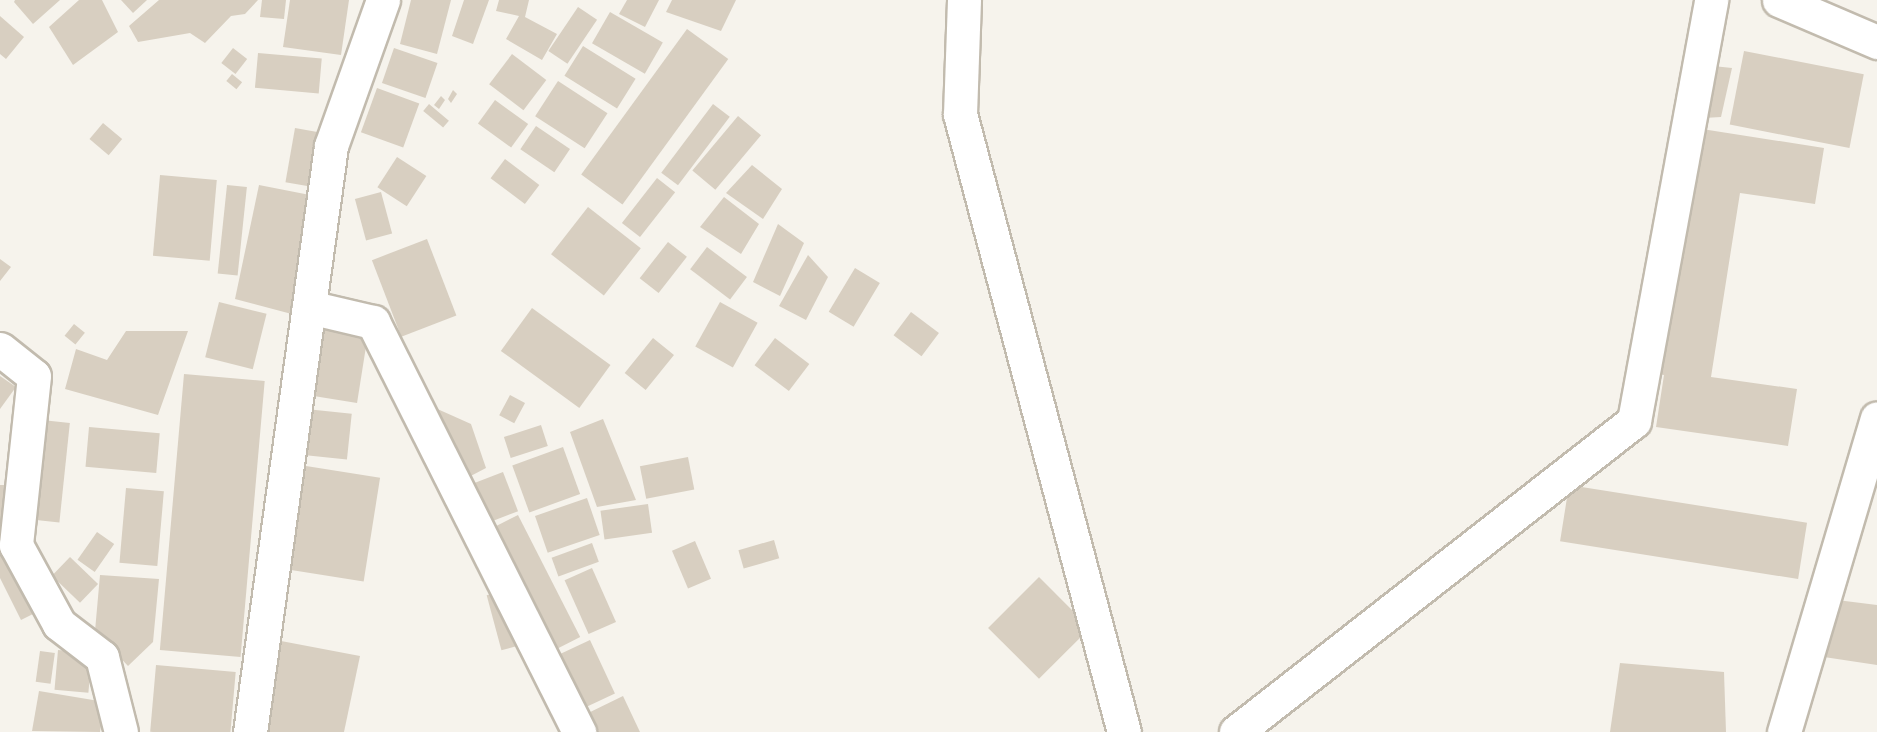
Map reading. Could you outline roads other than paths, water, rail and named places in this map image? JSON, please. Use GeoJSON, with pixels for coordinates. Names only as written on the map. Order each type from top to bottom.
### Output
{"type":"FeatureCollection","features":[{"type":"Feature","properties":{"kind":"street"},"geometry":{"type":"LineString","coordinates":[[250,732],[331,146],[383,0]]}},
{"type":"Feature","properties":{"kind":"street"},"geometry":{"type":"LineString","coordinates":[[964,0],[960,114],[1124,732]]}},
{"type":"Feature","properties":{"kind":"street"},"geometry":{"type":"LineString","coordinates":[[1236,732],[1635,421],[1711,0]]}},
{"type":"Feature","properties":{"kind":"street"},"geometry":{"type":"LineString","coordinates":[[1779,0],[1877,42]]}},
{"type":"Feature","properties":{"kind":"street"},"geometry":{"type":"LineString","coordinates":[[309,307],[373,322],[579,732]]}},
{"type":"Feature","properties":{"kind":"street"},"geometry":{"type":"LineString","coordinates":[[0,348],[34,376],[16,545],[59,624],[102,657],[121,732]]}},
{"type":"Feature","properties":{"kind":"street"},"geometry":{"type":"LineString","coordinates":[[1785,732],[1877,418]]}}]}
